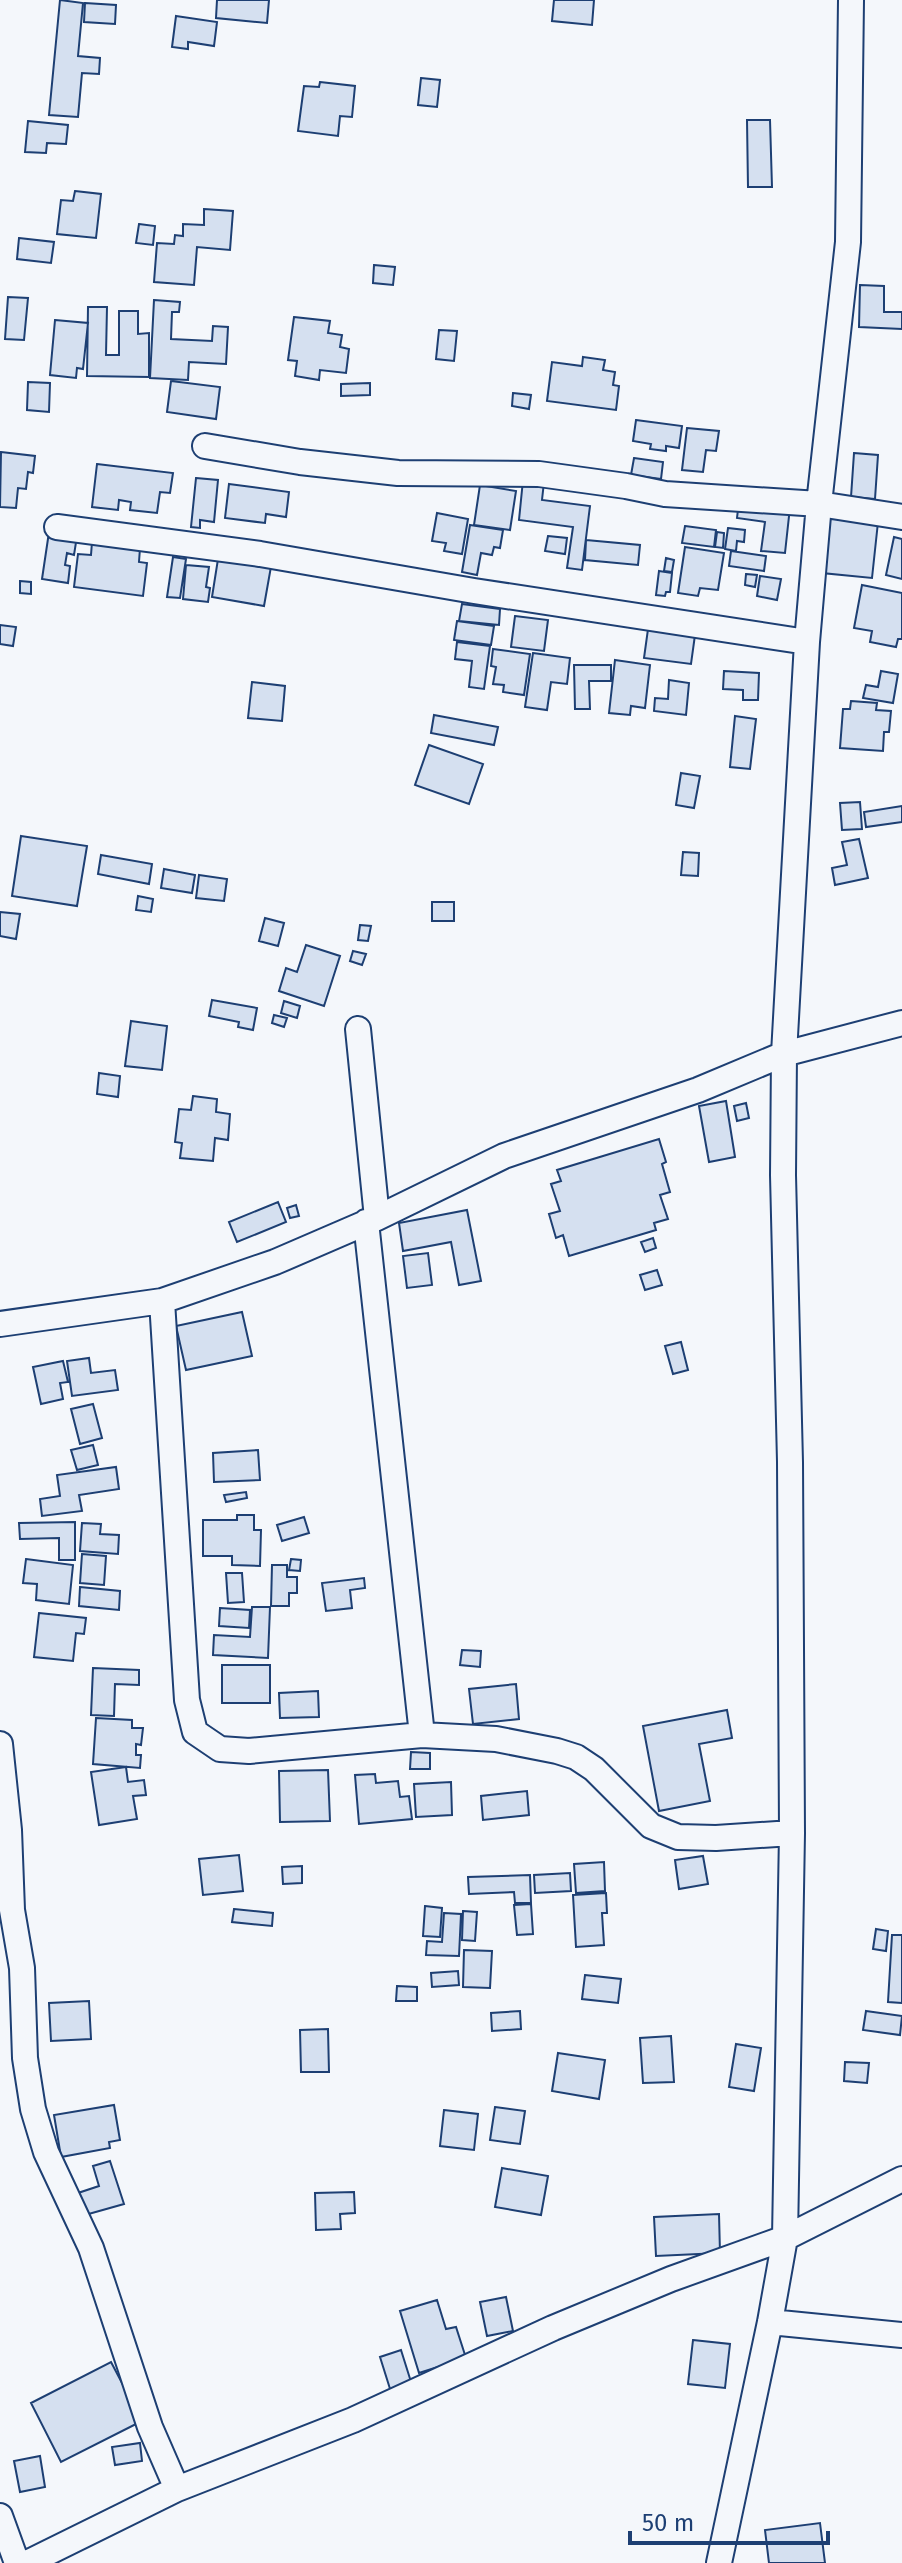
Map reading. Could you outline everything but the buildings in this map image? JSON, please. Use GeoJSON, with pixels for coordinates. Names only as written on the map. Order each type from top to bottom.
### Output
{"type":"FeatureCollection","features":[{"type":"Feature","properties":{"kind":"street"},"geometry":{"type":"LineString","coordinates":[[719,2563],[785,2238],[792,1833],[784,1054],[807,642],[848,242],[851,0]]}},
{"type":"Feature","properties":{"kind":"street"},"geometry":{"type":"LineString","coordinates":[[205,446],[300,462],[398,473],[539,474],[665,494],[819,504],[902,517]]}},
{"type":"Feature","properties":{"kind":"street"},"geometry":{"type":"LineString","coordinates":[[57,527],[260,554],[474,591],[807,642]]}},
{"type":"Feature","properties":{"kind":"street"},"geometry":{"type":"LineString","coordinates":[[0,1324],[162,1301],[275,1262],[504,1156],[698,1090],[784,1054],[902,1023]]}},
{"type":"Feature","properties":{"kind":"street"},"geometry":{"type":"LineString","coordinates":[[358,1029],[371,1220],[422,1735]]}},
{"type":"Feature","properties":{"kind":"street"},"geometry":{"type":"LineString","coordinates":[[162,1301],[187,1700],[195,1732],[220,1749],[249,1751],[422,1735],[496,1739],[576,1757],[594,1769],[651,1826],[678,1837],[792,1833]]}},
{"type":"Feature","properties":{"kind":"street"},"geometry":{"type":"LineString","coordinates":[[0,1744],[9,1830],[12,1910],[22,1968],[25,2058],[33,2109],[46,2152],[91,2248],[150,2427],[177,2489]]}},
{"type":"Feature","properties":{"kind":"street"},"geometry":{"type":"LineString","coordinates":[[40,2560],[177,2489],[353,2420],[553,2328],[671,2279],[785,2238],[902,2179]]}},
{"type":"Feature","properties":{"kind":"street"},"geometry":{"type":"LineString","coordinates":[[770,2322],[902,2335]]}},
{"type":"Feature","properties":{"kind":"street"},"geometry":{"type":"LineString","coordinates":[[0,2516],[17,2563]]}}]}
